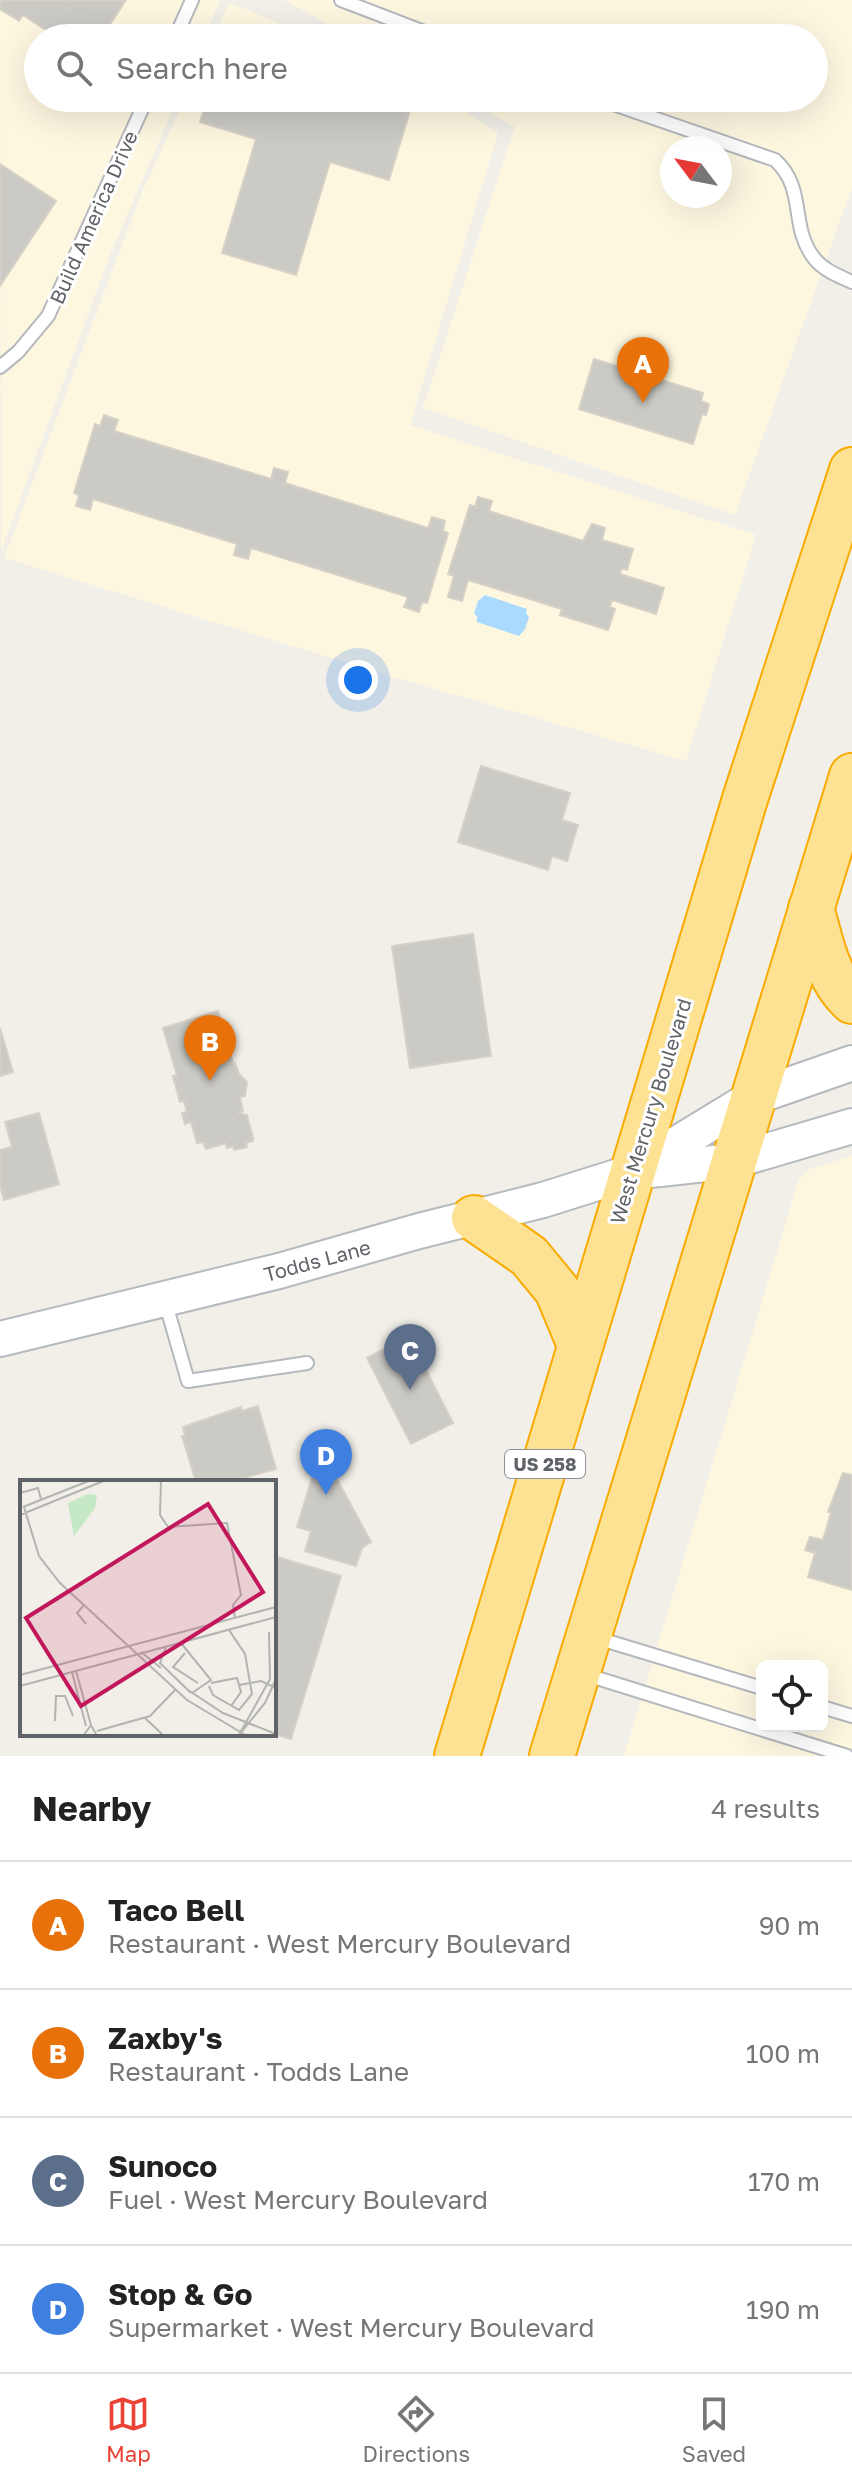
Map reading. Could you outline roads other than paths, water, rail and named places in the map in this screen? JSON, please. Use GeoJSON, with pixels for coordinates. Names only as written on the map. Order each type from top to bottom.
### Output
{"type":"FeatureCollection","features":[{"type":"Feature","properties":{"kind":"highway","name":"West Mercury Boulevard"},"geometry":{"type":"LineString","coordinates":[[457,1756],[745,799],[852,470]]}},
{"type":"Feature","properties":{"kind":"highway"},"geometry":{"type":"LineString","coordinates":[[552,1756],[851,783]]}},
{"type":"Feature","properties":{"kind":"highway"},"geometry":{"type":"LineString","coordinates":[[811,908],[828,967],[842,992],[852,1001]]}},
{"type":"Feature","properties":{"kind":"highway"},"geometry":{"type":"LineString","coordinates":[[474,1218],[529,1256],[557,1290],[580,1345]]}},
{"type":"Feature","properties":{"kind":"main road"},"geometry":{"type":"LineString","coordinates":[[632,1172],[752,1098],[852,1063]]}},
{"type":"Feature","properties":{"kind":"main road"},"geometry":{"type":"LineString","coordinates":[[632,1172],[733,1161],[852,1126]]}},
{"type":"Feature","properties":{"kind":"main road","name":"Todds Lane"},"geometry":{"type":"LineString","coordinates":[[0,1339],[279,1271],[632,1172]]}},
{"type":"Feature","properties":{"kind":"lane"},"geometry":{"type":"LineString","coordinates":[[181,24],[192,0]]}},
{"type":"Feature","properties":{"kind":"lane"},"geometry":{"type":"LineString","coordinates":[[341,0],[404,24]]}},
{"type":"Feature","properties":{"kind":"lane","name":"Build America Drive"},"geometry":{"type":"LineString","coordinates":[[0,367],[18,352],[48,316],[141,112]]}},
{"type":"Feature","properties":{"kind":"lane"},"geometry":{"type":"LineString","coordinates":[[637,112],[775,160],[787,171],[792,182],[798,221],[805,243],[816,261],[852,282]]}},
{"type":"Feature","properties":{"kind":"lane"},"geometry":{"type":"LineString","coordinates":[[164,1298],[188,1381],[307,1363]]}},
{"type":"Feature","properties":{"kind":"lane"},"geometry":{"type":"LineString","coordinates":[[583,1653],[756,1687]]}},
{"type":"Feature","properties":{"kind":"lane"},"geometry":{"type":"LineString","coordinates":[[583,1653],[847,1756]]}},
{"type":"Feature","properties":{"kind":"lane"},"geometry":{"type":"LineString","coordinates":[[828,1709],[852,1716]]}},
{"type":"Feature","properties":{"kind":"water"},"geometry":{"type":"Polygon","coordinates":[[[485,595],[527,609],[529,617],[519,636],[477,622],[474,614],[478,601],[485,595]]]}},
{"type":"Feature","properties":{"kind":"place","name":"Taco Bell"},"geometry":{"type":"Point","coordinates":[643,403]}},
{"type":"Feature","properties":{"kind":"place","name":"Zaxby's"},"geometry":{"type":"Point","coordinates":[210,1081]}},
{"type":"Feature","properties":{"kind":"place","name":"Sunoco"},"geometry":{"type":"Point","coordinates":[410,1390]}},
{"type":"Feature","properties":{"kind":"place","name":"Stop & Go"},"geometry":{"type":"Point","coordinates":[326,1495]}}]}
